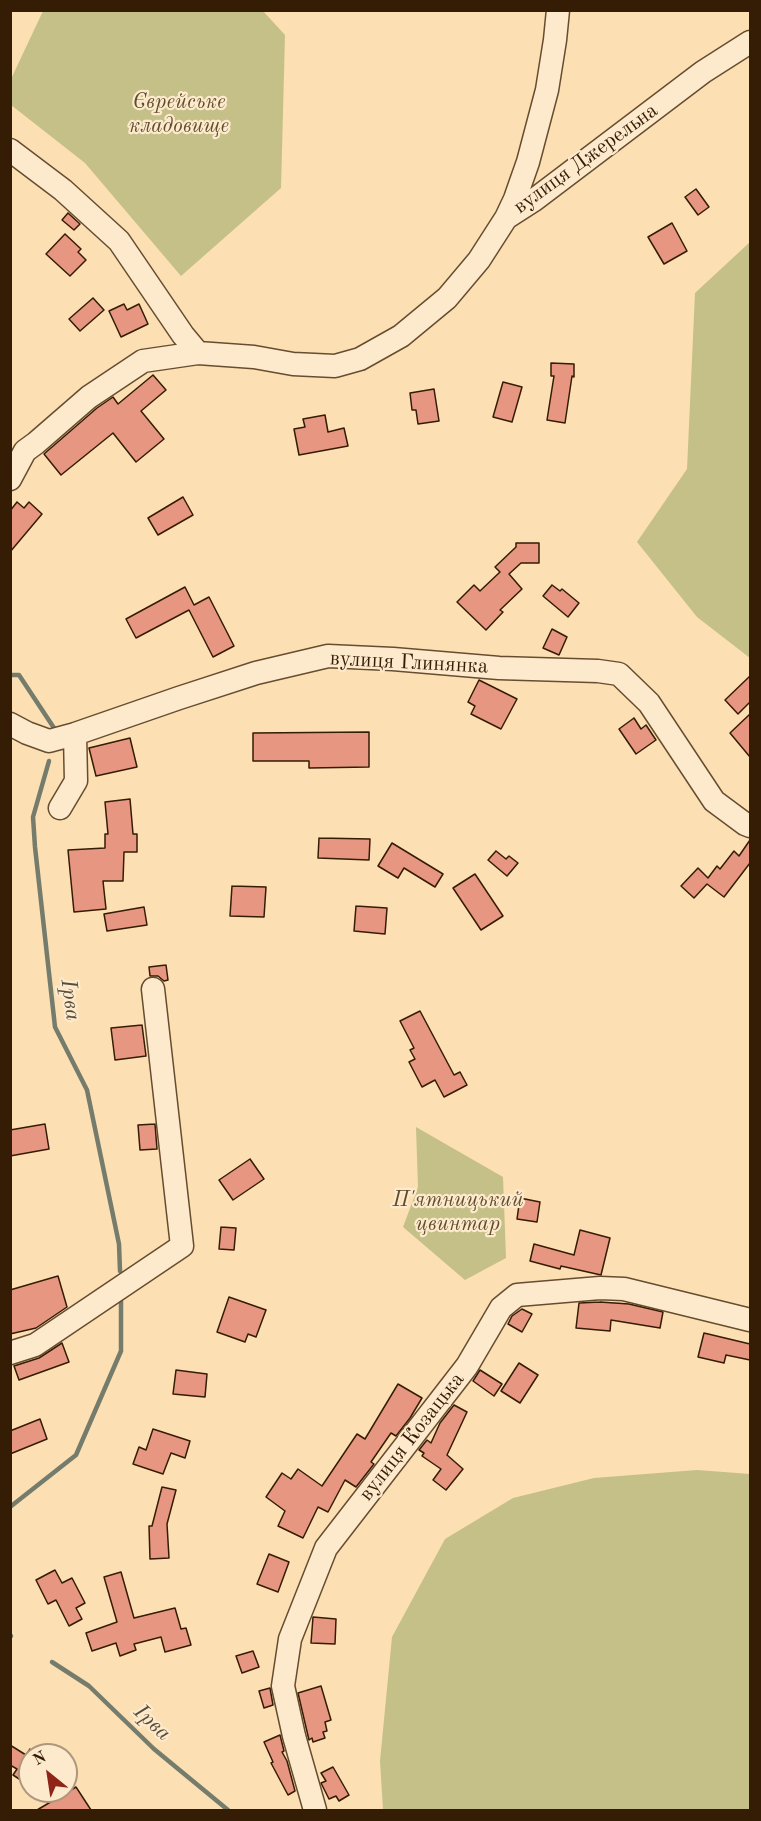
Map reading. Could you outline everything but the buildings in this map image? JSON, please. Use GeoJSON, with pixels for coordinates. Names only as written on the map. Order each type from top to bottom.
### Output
{"type":"FeatureCollection","features":[{"type":"Feature","properties":{"kind":"street"},"geometry":{"type":"LineString","coordinates":[[506,218],[528,162],[547,90],[558,10]]}},
{"type":"Feature","properties":{"kind":"street","name":"вулиця Джерельна"},"geometry":{"type":"LineString","coordinates":[[10,479],[25,450],[89,397],[143,361],[198,353],[335,366],[360,359],[401,336],[447,298],[479,260],[506,218],[534,200],[703,72],[750,42]]}},
{"type":"Feature","properties":{"kind":"street"},"geometry":{"type":"LineString","coordinates":[[10,150],[63,190],[119,241],[198,353]]}},
{"type":"Feature","properties":{"kind":"street","name":"вулиця Глинянка"},"geometry":{"type":"LineString","coordinates":[[10,724],[49,741],[256,673],[328,656],[620,674],[649,703],[714,801],[750,826]]}},
{"type":"Feature","properties":{"kind":"street"},"geometry":{"type":"LineString","coordinates":[[60,808],[76,781],[75,734]]}},
{"type":"Feature","properties":{"kind":"street"},"geometry":{"type":"LineString","coordinates":[[10,1353],[35,1345],[183,1246],[153,989]]}},
{"type":"Feature","properties":{"kind":"street","name":"вулиця Козацька"},"geometry":{"type":"LineString","coordinates":[[315,1810],[294,1736],[283,1686],[290,1639],[326,1548],[467,1366],[501,1308],[517,1295],[600,1288],[624,1289],[750,1320]]}},
{"type":"Feature","properties":{"kind":"green space","name":"Єврейське кладовище"},"geometry":{"type":"Polygon","coordinates":[[[43,11],[263,11],[285,35],[281,188],[181,276],[85,163],[11,105],[11,79],[43,11]]]}},
{"type":"Feature","properties":{"kind":"green space"},"geometry":{"type":"Polygon","coordinates":[[[750,242],[750,658],[697,617],[637,542],[687,469],[695,293],[750,242]]]}},
{"type":"Feature","properties":{"kind":"green space","name":"П'ятницький цвинтар"},"geometry":{"type":"Polygon","coordinates":[[[416,1127],[503,1177],[506,1258],[465,1280],[403,1227],[418,1187],[416,1127]]]}},
{"type":"Feature","properties":{"kind":"green space"},"geometry":{"type":"Polygon","coordinates":[[[697,1470],[750,1474],[750,1810],[383,1810],[380,1761],[392,1637],[445,1539],[513,1498],[594,1478],[697,1470]]]}},
{"type":"Feature","properties":{"kind":"waterway","name":"Ірва"},"geometry":{"type":"LineString","coordinates":[[10,675],[19,675],[56,731]]}},
{"type":"Feature","properties":{"kind":"waterway","name":"Ірва"},"geometry":{"type":"LineString","coordinates":[[49,761],[33,817],[55,1027],[87,1090],[119,1244],[120,1271]]}},
{"type":"Feature","properties":{"kind":"waterway","name":"Ірва"},"geometry":{"type":"LineString","coordinates":[[10,1507],[76,1455],[121,1351],[121,1301]]}},
{"type":"Feature","properties":{"kind":"waterway","name":"Ірва"},"geometry":{"type":"LineString","coordinates":[[52,1662],[89,1686],[154,1749],[228,1810]]}}]}
